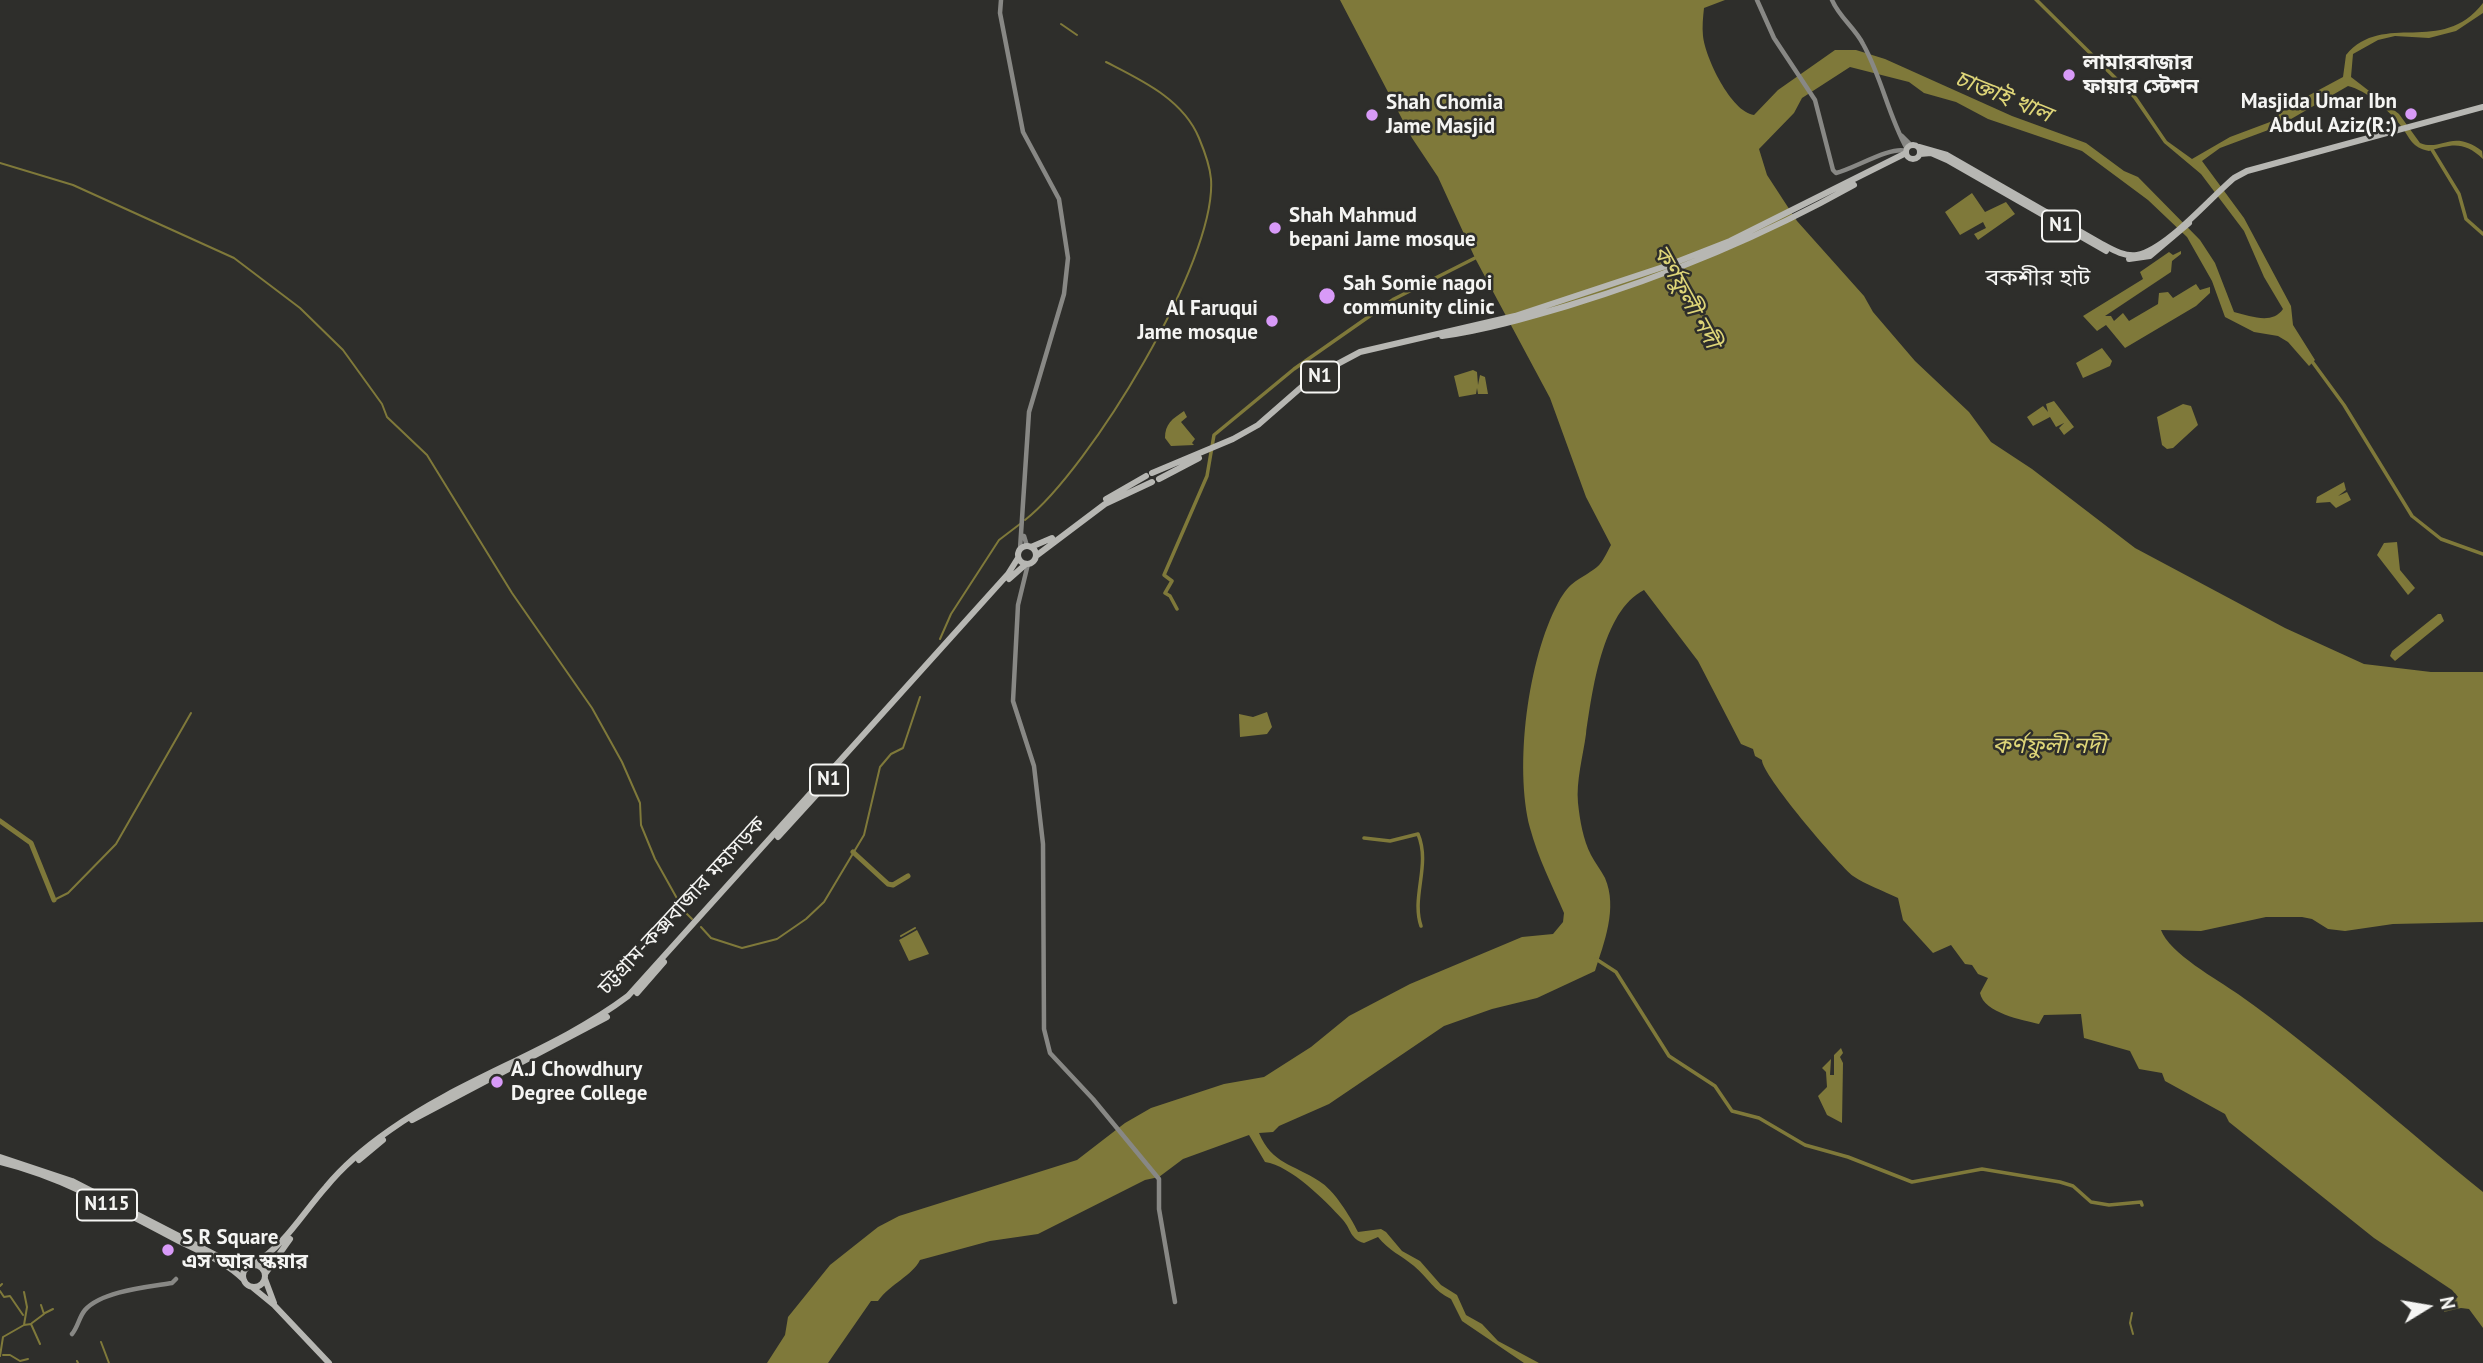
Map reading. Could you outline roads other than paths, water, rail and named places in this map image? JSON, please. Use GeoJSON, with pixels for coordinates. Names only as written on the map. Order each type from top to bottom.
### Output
{"type":"FeatureCollection","features":[{"type":"Feature","properties":{"kind":"highway","name":"N1"},"geometry":{"type":"LineString","coordinates":[[1027,564],[1054,538],[1105,504],[1260,427],[1315,380],[1349,361],[1406,343],[1516,321],[1669,273],[1834,194],[1908,151],[1947,155],[2089,239],[2126,255],[2137,256],[2176,234],[2247,171],[2483,109]]}},
{"type":"Feature","properties":{"kind":"highway","name":"N1"},"geometry":{"type":"LineString","coordinates":[[1908,151],[1916,159],[1920,151]]}},
{"type":"Feature","properties":{"kind":"highway","name":"N1"},"geometry":{"type":"LineString","coordinates":[[1018,558],[1026,547],[1054,538],[1149,475],[1213,450]]}},
{"type":"Feature","properties":{"kind":"highway"},"geometry":{"type":"LineString","coordinates":[[1026,547],[1036,556]]}},
{"type":"Feature","properties":{"kind":"highway"},"geometry":{"type":"LineString","coordinates":[[1018,558],[1027,564]]}},
{"type":"Feature","properties":{"kind":"highway","name":"চট্টগ্রাম-কক্সবাজার মহাসড়ক"},"geometry":{"type":"LineString","coordinates":[[251,1265],[275,1251],[328,1184],[388,1131],[435,1101],[591,1022],[628,996],[1008,574],[1018,558]]}},
{"type":"Feature","properties":{"kind":"highway","name":"চট্টগ্রাম-কক্সবাজার মহাসড়ক"},"geometry":{"type":"LineString","coordinates":[[265,1277],[330,1188],[390,1134],[468,1088],[594,1026],[630,999],[1027,564]]}},
{"type":"Feature","properties":{"kind":"highway","name":"N115"},"geometry":{"type":"LineString","coordinates":[[0,1157],[72,1181],[233,1264],[251,1265]]}},
{"type":"Feature","properties":{"kind":"highway","name":"N115"},"geometry":{"type":"LineString","coordinates":[[0,1162],[69,1187],[149,1225],[231,1268],[244,1280]]}},
{"type":"Feature","properties":{"kind":"highway"},"geometry":{"type":"LineString","coordinates":[[274,1305],[261,1267],[251,1265],[243,1272],[244,1280],[274,1305],[329,1363]]}},
{"type":"Feature","properties":{"kind":"highway"},"geometry":{"type":"LineString","coordinates":[[252,1287],[260,1286],[265,1277]]}},
{"type":"Feature","properties":{"kind":"main road"},"geometry":{"type":"LineString","coordinates":[[1002,0],[1000,13],[1023,132],[1059,199],[1068,258],[1064,294],[1029,412],[1022,532],[1026,547]]}},
{"type":"Feature","properties":{"kind":"main road"},"geometry":{"type":"LineString","coordinates":[[1758,0],[1774,38],[1815,100],[1829,164],[1836,173],[1896,150],[1908,151]]}},
{"type":"Feature","properties":{"kind":"main road"},"geometry":{"type":"LineString","coordinates":[[1832,0],[1863,43],[1882,81],[1887,104],[1908,151]]}},
{"type":"Feature","properties":{"kind":"main road"},"geometry":{"type":"LineString","coordinates":[[1027,564],[1018,605],[1013,701],[1034,766],[1043,844],[1044,1029],[1050,1053],[1159,1179],[1159,1209],[1175,1302]]}},
{"type":"Feature","properties":{"kind":"main road"},"geometry":{"type":"LineString","coordinates":[[72,1334],[82,1313],[93,1303],[137,1287],[170,1284],[176,1279]]}},
{"type":"Feature","properties":{"kind":"water","name":"কর্ণফুলী নদী"},"geometry":{"type":"Polygon","coordinates":[[[1340,0],[1725,0],[1704,8],[1703,36],[1721,82],[1745,112],[1754,115],[1778,90],[1835,50],[1856,50],[1885,59],[2012,116],[2086,143],[2124,171],[2138,177],[2200,240],[2215,263],[2234,312],[2267,318],[2283,309],[2264,277],[2244,231],[2201,174],[2164,143],[2133,98],[2034,0],[2039,0],[2137,97],[2167,141],[2192,159],[2230,137],[2270,122],[2289,106],[2343,77],[2346,55],[2361,42],[2378,35],[2449,28],[2467,19],[2483,3],[2483,13],[2456,31],[2429,38],[2395,36],[2378,40],[2353,54],[2351,77],[2399,114],[2420,143],[2435,145],[2463,141],[2482,151],[2483,159],[2464,147],[2451,146],[2429,151],[2419,148],[2384,108],[2370,96],[2348,86],[2279,126],[2220,148],[2202,161],[2244,218],[2291,306],[2293,325],[2315,360],[2309,366],[2288,342],[2278,336],[2254,332],[2225,317],[2212,281],[2187,237],[2148,200],[2082,151],[1988,119],[1956,102],[1924,93],[1909,82],[1850,67],[1802,98],[1794,113],[1759,149],[1767,175],[1797,221],[1864,296],[1873,312],[1915,361],[1969,412],[1991,442],[2032,469],[2135,548],[2285,628],[2364,664],[2431,672],[2483,672],[2483,922],[2393,924],[2345,931],[2328,929],[2312,919],[2302,917],[2266,917],[2201,931],[2161,930],[2184,957],[2301,1041],[2483,1192],[2483,1328],[2469,1309],[2444,1312],[2444,1307],[2458,1297],[2452,1290],[2374,1238],[2229,1122],[2225,1114],[2165,1081],[2162,1073],[2139,1069],[2130,1051],[2084,1038],[2081,1014],[2044,1015],[2039,1024],[2005,1015],[1989,1006],[1980,993],[1988,978],[1978,974],[1972,965],[1965,964],[1951,945],[1933,953],[1903,920],[1898,898],[1853,876],[1802,819],[1765,769],[1762,760],[1755,756],[1753,749],[1741,744],[1698,661],[1644,590],[1630,601],[1618,616],[1602,654],[1579,777],[1578,803],[1582,830],[1591,855],[1605,878],[1610,901],[1608,925],[1595,971],[1537,998],[1492,1009],[1444,1026],[1329,1104],[1279,1126],[1273,1132],[1259,1133],[1277,1157],[1319,1181],[1336,1197],[1358,1232],[1381,1229],[1386,1232],[1402,1251],[1420,1261],[1441,1285],[1457,1295],[1466,1315],[1482,1324],[1498,1341],[1539,1363],[1524,1363],[1462,1321],[1451,1299],[1378,1237],[1364,1243],[1356,1239],[1343,1220],[1307,1185],[1286,1170],[1265,1162],[1249,1135],[1183,1159],[1159,1177],[1145,1180],[1038,1234],[990,1241],[920,1260],[912,1271],[878,1301],[871,1301],[828,1363],[767,1363],[785,1335],[788,1317],[830,1265],[878,1227],[899,1216],[1077,1160],[1125,1123],[1151,1108],[1224,1084],[1264,1077],[1311,1047],[1349,1016],[1410,984],[1522,937],[1553,934],[1563,922],[1564,913],[1537,850],[1525,803],[1523,775],[1527,713],[1539,653],[1558,603],[1571,585],[1599,565],[1611,545],[1586,497],[1550,398],[1475,258],[1438,177],[1412,138],[1340,0]]]}},
{"type":"Feature","properties":{"kind":"water"},"geometry":{"type":"Polygon","coordinates":[[[1972,193],[1985,212],[2006,202],[2015,214],[1978,240],[1974,234],[1986,228],[1983,222],[1960,235],[1945,212],[1972,193]]]}},
{"type":"Feature","properties":{"kind":"water"},"geometry":{"type":"Polygon","coordinates":[[[2181,251],[2172,261],[2171,272],[2105,316],[2111,316],[2114,321],[2123,313],[2129,321],[2158,304],[2159,293],[2168,292],[2173,298],[2196,284],[2200,290],[2210,287],[2210,293],[2196,306],[2125,348],[2106,325],[2097,331],[2083,316],[2143,279],[2140,272],[2169,252],[2173,255],[2181,251]]]}},
{"type":"Feature","properties":{"kind":"water"},"geometry":{"type":"Polygon","coordinates":[[[2102,348],[2112,361],[2110,366],[2083,378],[2076,363],[2102,348]]]}},
{"type":"Feature","properties":{"kind":"water"},"geometry":{"type":"Polygon","coordinates":[[[1473,370],[1477,372],[1478,385],[1480,375],[1485,377],[1488,394],[1478,394],[1477,388],[1476,394],[1459,397],[1454,376],[1473,370]]]}},
{"type":"Feature","properties":{"kind":"water"},"geometry":{"type":"Polygon","coordinates":[[[2054,401],[2074,427],[2064,435],[2059,428],[2064,423],[2056,427],[2050,417],[2033,426],[2027,417],[2043,406],[2048,412],[2046,404],[2054,401]]]}},
{"type":"Feature","properties":{"kind":"water"},"geometry":{"type":"Polygon","coordinates":[[[2183,404],[2191,406],[2198,425],[2173,448],[2167,449],[2162,445],[2157,417],[2183,404]]]}},
{"type":"Feature","properties":{"kind":"water"},"geometry":{"type":"Polygon","coordinates":[[[1184,411],[1187,417],[1181,422],[1195,439],[1192,443],[1194,445],[1171,446],[1165,438],[1166,429],[1173,419],[1184,411]]]}},
{"type":"Feature","properties":{"kind":"water"},"geometry":{"type":"Polygon","coordinates":[[[2344,482],[2346,490],[2338,496],[2347,492],[2351,500],[2336,508],[2330,502],[2316,503],[2317,497],[2344,482]]]}},
{"type":"Feature","properties":{"kind":"water"},"geometry":{"type":"Polygon","coordinates":[[[2397,542],[2400,570],[2415,588],[2408,595],[2377,555],[2384,543],[2397,542]]]}},
{"type":"Feature","properties":{"kind":"water"},"geometry":{"type":"Polygon","coordinates":[[[2441,614],[2444,621],[2395,661],[2390,656],[2392,651],[2441,614]]]}},
{"type":"Feature","properties":{"kind":"water"},"geometry":{"type":"Polygon","coordinates":[[[1267,712],[1272,727],[1267,734],[1240,737],[1239,714],[1253,717],[1267,712]]]}},
{"type":"Feature","properties":{"kind":"water"},"geometry":{"type":"Polygon","coordinates":[[[917,930],[929,954],[909,961],[899,940],[917,930]]]}},
{"type":"Feature","properties":{"kind":"water"},"geometry":{"type":"Polygon","coordinates":[[[1841,1048],[1842,1123],[1827,1115],[1818,1096],[1827,1087],[1826,1072],[1822,1068],[1831,1059],[1830,1075],[1834,1075],[1834,1055],[1841,1048]]]}},
{"type":"Feature","properties":{"kind":"waterway"},"geometry":{"type":"LineString","coordinates":[[1061,24],[1077,35]]}},
{"type":"Feature","properties":{"kind":"waterway"},"geometry":{"type":"LineString","coordinates":[[1025,520],[1052,494],[1082,457],[1114,412],[1144,362],[1172,310],[1193,260],[1207,215],[1211,179],[1203,148],[1192,124],[1183,112],[1160,92],[1106,62]]}},
{"type":"Feature","properties":{"kind":"waterway"},"geometry":{"type":"LineString","coordinates":[[2431,148],[2459,194],[2466,219],[2483,234]]}},
{"type":"Feature","properties":{"kind":"waterway"},"geometry":{"type":"LineString","coordinates":[[0,163],[73,185],[234,258],[300,308],[343,350],[382,404],[387,417],[427,455],[512,593],[592,708],[622,762],[640,803],[641,825],[655,859],[684,911],[692,919]]}},
{"type":"Feature","properties":{"kind":"waterway"},"geometry":{"type":"LineString","coordinates":[[1177,609],[1170,596],[1165,593],[1172,581],[1164,575],[1207,476],[1214,435],[1294,369],[1394,299],[1475,258]]}},
{"type":"Feature","properties":{"kind":"waterway"},"geometry":{"type":"LineString","coordinates":[[2311,360],[2344,405],[2412,516],[2441,539],[2483,554]]}},
{"type":"Feature","properties":{"kind":"waterway"},"geometry":{"type":"LineString","coordinates":[[940,639],[951,614],[999,540],[1020,524]]}},
{"type":"Feature","properties":{"kind":"waterway"},"geometry":{"type":"LineString","coordinates":[[701,927],[711,938],[742,948],[777,939],[806,919],[824,902],[864,835],[880,767],[891,754],[903,748],[920,697]]}},
{"type":"Feature","properties":{"kind":"waterway"},"geometry":{"type":"LineString","coordinates":[[54,900],[68,893],[116,844],[191,713]]}},
{"type":"Feature","properties":{"kind":"waterway"},"geometry":{"type":"LineString","coordinates":[[0,821],[31,843],[54,900]]}},
{"type":"Feature","properties":{"kind":"waterway"},"geometry":{"type":"LineString","coordinates":[[1364,838],[1390,841],[1418,834],[1423,857],[1418,903],[1421,926]]}},
{"type":"Feature","properties":{"kind":"waterway"},"geometry":{"type":"LineString","coordinates":[[853,852],[888,884],[893,885],[908,876]]}},
{"type":"Feature","properties":{"kind":"waterway"},"geometry":{"type":"LineString","coordinates":[[901,936],[915,928]]}},
{"type":"Feature","properties":{"kind":"waterway"},"geometry":{"type":"LineString","coordinates":[[1596,959],[1616,972],[1669,1056],[1715,1086],[1732,1111],[1759,1118],[1805,1145],[1848,1157],[1912,1182],[1982,1169],[2060,1182],[2073,1186],[2091,1202],[2109,1205],[2141,1202],[2142,1205]]}},
{"type":"Feature","properties":{"kind":"waterway"},"geometry":{"type":"LineString","coordinates":[[0,1291],[4,1297],[10,1296],[23,1315]]}},
{"type":"Feature","properties":{"kind":"waterway"},"geometry":{"type":"LineString","coordinates":[[0,1356],[3,1337],[24,1325],[27,1307],[24,1292]]}},
{"type":"Feature","properties":{"kind":"waterway"},"geometry":{"type":"LineString","coordinates":[[32,1323],[44,1314],[41,1305]]}},
{"type":"Feature","properties":{"kind":"waterway"},"geometry":{"type":"LineString","coordinates":[[45,1313],[53,1309]]}},
{"type":"Feature","properties":{"kind":"waterway"},"geometry":{"type":"LineString","coordinates":[[2132,1313],[2130,1323],[2133,1334]]}},
{"type":"Feature","properties":{"kind":"waterway"},"geometry":{"type":"LineString","coordinates":[[24,1325],[31,1324],[40,1344]]}},
{"type":"Feature","properties":{"kind":"waterway"},"geometry":{"type":"LineString","coordinates":[[101,1342],[109,1363]]}},
{"type":"Feature","properties":{"kind":"waterway"},"geometry":{"type":"LineString","coordinates":[[3,1355],[10,1355],[20,1361],[28,1359]]}},
{"type":"Feature","properties":{"kind":"place","name":"লামারবাজার ফায়ার স্টেশন"},"geometry":{"type":"Point","coordinates":[2069,75]}},
{"type":"Feature","properties":{"kind":"place","name":"Masjida Umar Ibn Abdul Aziz(R:)"},"geometry":{"type":"Point","coordinates":[2411,114]}},
{"type":"Feature","properties":{"kind":"place","name":"Shah Chomia Jame Masjid"},"geometry":{"type":"Point","coordinates":[1372,115]}},
{"type":"Feature","properties":{"kind":"place","name":"Shah Mahmud bepani Jame mosque"},"geometry":{"type":"Point","coordinates":[1275,228]}},
{"type":"Feature","properties":{"kind":"place","name":"Sah Somie nagoi community clinic"},"geometry":{"type":"Point","coordinates":[1327,296]}},
{"type":"Feature","properties":{"kind":"place","name":"Al Faruqui Jame mosque"},"geometry":{"type":"Point","coordinates":[1272,321]}},
{"type":"Feature","properties":{"kind":"place","name":"A.J Chowdhury Degree College"},"geometry":{"type":"Point","coordinates":[497,1082]}},
{"type":"Feature","properties":{"kind":"place","name":"S R Square এস আর স্কয়ার"},"geometry":{"type":"Point","coordinates":[168,1250]}},
{"type":"Feature","properties":{"kind":"district","name":"বকশীর হাট"},"geometry":{"type":"Point","coordinates":[2038,278]}},
{"type":"Feature","properties":{"kind":"water label","name":"চাক্তাই খাল"},"geometry":{"type":"Point","coordinates":[2003,97]}}]}
